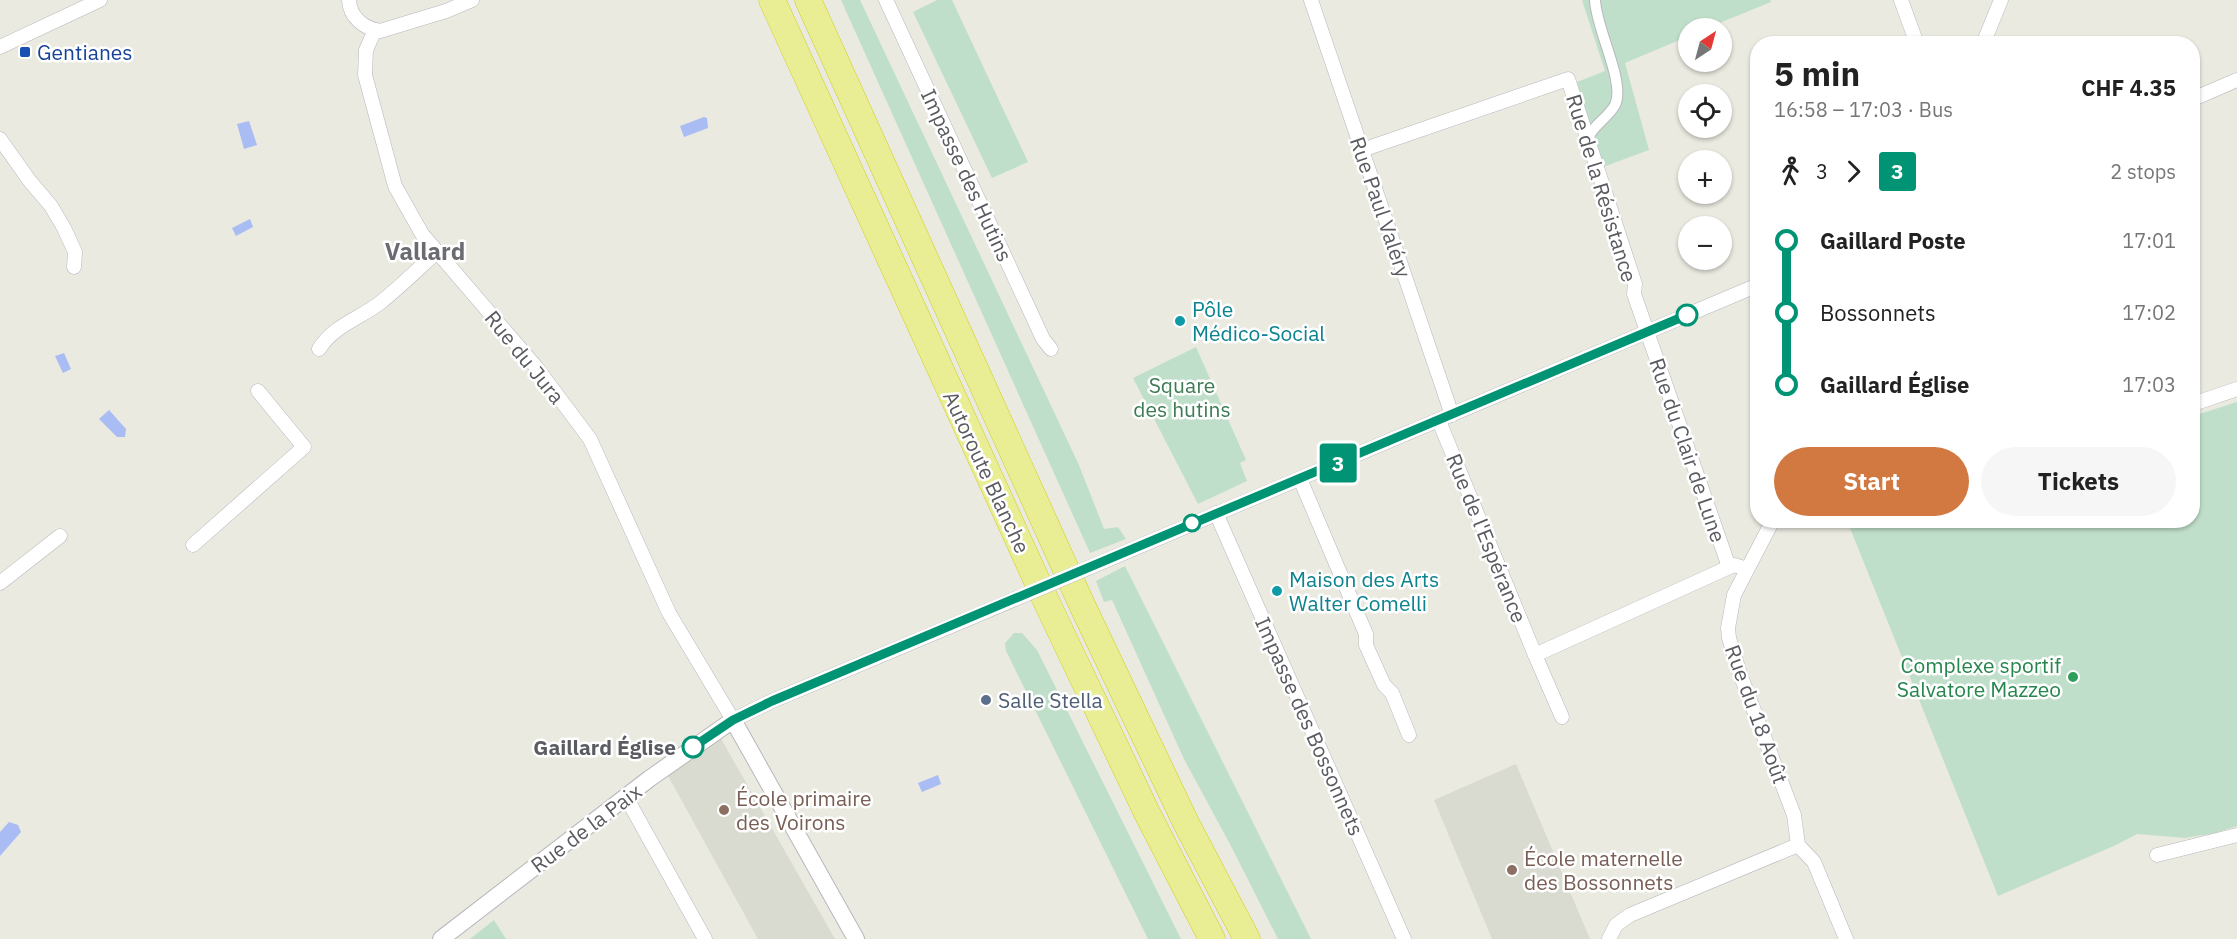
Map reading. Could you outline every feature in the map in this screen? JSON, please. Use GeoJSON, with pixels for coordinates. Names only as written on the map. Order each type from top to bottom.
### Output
{"type":"FeatureCollection","features":[{"type":"Feature","properties":{"kind":"highway","name":"Autoroute Blanche"},"geometry":{"type":"LineString","coordinates":[[772,0],[1062,636],[1212,939]]}},
{"type":"Feature","properties":{"kind":"highway","name":"Autoroute Blanche"},"geometry":{"type":"LineString","coordinates":[[808,0],[1083,607],[1186,823],[1246,939]]}},
{"type":"Feature","properties":{"kind":"street"},"geometry":{"type":"LineString","coordinates":[[0,47],[100,0]]}},
{"type":"Feature","properties":{"kind":"street"},"geometry":{"type":"LineString","coordinates":[[349,0],[353,15],[361,23],[375,30],[393,28],[472,0]]}},
{"type":"Feature","properties":{"kind":"street","name":"Impasse des Hutins"},"geometry":{"type":"LineString","coordinates":[[886,0],[1043,339],[1051,349]]}},
{"type":"Feature","properties":{"kind":"street","name":"Rue Paul Valéry"},"geometry":{"type":"LineString","coordinates":[[1311,0],[1362,150],[1445,418]]}},
{"type":"Feature","properties":{"kind":"street"},"geometry":{"type":"LineString","coordinates":[[1588,138],[1592,129],[1615,106],[1619,90],[1597,16],[1595,0]]}},
{"type":"Feature","properties":{"kind":"street"},"geometry":{"type":"LineString","coordinates":[[1901,0],[1914,36]]}},
{"type":"Feature","properties":{"kind":"street"},"geometry":{"type":"LineString","coordinates":[[1986,36],[2001,0]]}},
{"type":"Feature","properties":{"kind":"street","name":"Rue du Jura"},"geometry":{"type":"LineString","coordinates":[[375,30],[368,44],[364,64],[383,148],[395,186],[422,234],[536,367],[590,439],[669,613],[733,720]]}},
{"type":"Feature","properties":{"kind":"street","name":"Rue de la Résistance"},"geometry":{"type":"LineString","coordinates":[[1362,150],[1568,79],[1635,284],[1634,294],[1648,333]]}},
{"type":"Feature","properties":{"kind":"street"},"geometry":{"type":"LineString","coordinates":[[2200,96],[2237,81]]}},
{"type":"Feature","properties":{"kind":"street"},"geometry":{"type":"LineString","coordinates":[[0,139],[51,206],[74,245],[74,267]]}},
{"type":"Feature","properties":{"kind":"street"},"geometry":{"type":"LineString","coordinates":[[319,349],[327,337],[353,318],[381,302],[437,252]]}},
{"type":"Feature","properties":{"kind":"street"},"geometry":{"type":"LineString","coordinates":[[856,939],[733,720],[772,701],[1750,288]]}},
{"type":"Feature","properties":{"kind":"street","name":"Rue du Clair de Lune"},"geometry":{"type":"LineString","coordinates":[[1648,333],[1729,567]]}},
{"type":"Feature","properties":{"kind":"street"},"geometry":{"type":"LineString","coordinates":[[2200,402],[2237,389]]}},
{"type":"Feature","properties":{"kind":"street"},"geometry":{"type":"LineString","coordinates":[[194,545],[304,447],[258,392]]}},
{"type":"Feature","properties":{"kind":"street","name":"Rue de l'Espérance"},"geometry":{"type":"LineString","coordinates":[[1445,418],[1535,655],[1563,717]]}},
{"type":"Feature","properties":{"kind":"street"},"geometry":{"type":"LineString","coordinates":[[1300,479],[1366,634],[1366,645],[1384,685],[1392,693],[1408,735]]}},
{"type":"Feature","properties":{"kind":"street","name":"Impasse des Bossonnets"},"geometry":{"type":"LineString","coordinates":[[1216,513],[1404,939]]}},
{"type":"Feature","properties":{"kind":"street","name":"Rue du 18 Août"},"geometry":{"type":"LineString","coordinates":[[1769,528],[1734,595],[1728,628],[1740,674],[1794,815],[1798,845]]}},
{"type":"Feature","properties":{"kind":"street"},"geometry":{"type":"LineString","coordinates":[[0,583],[60,536]]}},
{"type":"Feature","properties":{"kind":"street"},"geometry":{"type":"LineString","coordinates":[[1535,655],[1729,567],[1738,565],[1747,569]]}},
{"type":"Feature","properties":{"kind":"street","name":"Rue de la Paix"},"geometry":{"type":"LineString","coordinates":[[441,939],[626,797],[733,720]]}},
{"type":"Feature","properties":{"kind":"street"},"geometry":{"type":"LineString","coordinates":[[626,797],[705,939]]}},
{"type":"Feature","properties":{"kind":"street"},"geometry":{"type":"LineString","coordinates":[[2157,855],[2237,835]]}},
{"type":"Feature","properties":{"kind":"street"},"geometry":{"type":"LineString","coordinates":[[1609,939],[1616,925],[1630,915],[1798,845],[1814,862],[1846,939]]}},
{"type":"Feature","properties":{"kind":"shaded area","name":"École primaire des Voirons"},"geometry":{"type":"Polygon","coordinates":[[[720,737],[835,939],[758,939],[667,774],[720,737]]]}},
{"type":"Feature","properties":{"kind":"shaded area","name":"École maternelle des Bossonnets"},"geometry":{"type":"Polygon","coordinates":[[[1516,764],[1590,939],[1492,939],[1434,800],[1516,764]]]}},
{"type":"Feature","properties":{"kind":"green space"},"geometry":{"type":"Polygon","coordinates":[[[841,0],[860,0],[1079,465],[1104,529],[1118,527],[1126,539],[1090,553],[841,0]]]}},
{"type":"Feature","properties":{"kind":"green space"},"geometry":{"type":"Polygon","coordinates":[[[937,0],[952,0],[1028,162],[992,178],[913,12],[937,0]]]}},
{"type":"Feature","properties":{"kind":"green space"},"geometry":{"type":"Polygon","coordinates":[[[1582,0],[1770,0],[1771,2],[1732,18],[1678,18],[1678,41],[1625,63],[1649,150],[1603,167],[1577,82],[1605,71],[1582,0]]]}},
{"type":"Feature","properties":{"kind":"green space","name":"Square des hutins"},"geometry":{"type":"Polygon","coordinates":[[[1196,347],[1246,460],[1240,463],[1247,481],[1198,504],[1133,378],[1196,347]]]}},
{"type":"Feature","properties":{"kind":"green space","name":"Complexe sportif Salvatore Mazzeo"},"geometry":{"type":"Polygon","coordinates":[[[2237,402],[2237,826],[2215,833],[2185,838],[2137,834],[1998,896],[1850,528],[2200,528],[2200,414],[2237,402]]]}},
{"type":"Feature","properties":{"kind":"green space"},"geometry":{"type":"Polygon","coordinates":[[[1125,566],[1311,939],[1278,939],[1184,759],[1112,600],[1104,602],[1096,581],[1125,566]]]}},
{"type":"Feature","properties":{"kind":"green space"},"geometry":{"type":"Polygon","coordinates":[[[1014,633],[1022,633],[1037,650],[1181,939],[1148,939],[1006,651],[1005,643],[1014,633]]]}},
{"type":"Feature","properties":{"kind":"green space"},"geometry":{"type":"Polygon","coordinates":[[[494,920],[506,939],[470,939],[494,920]]]}},
{"type":"Feature","properties":{"kind":"water"},"geometry":{"type":"Polygon","coordinates":[[[704,117],[707,118],[708,128],[684,137],[680,126],[704,117]]]}},
{"type":"Feature","properties":{"kind":"water"},"geometry":{"type":"Polygon","coordinates":[[[249,121],[257,145],[244,149],[237,124],[249,121]]]}},
{"type":"Feature","properties":{"kind":"water"},"geometry":{"type":"Polygon","coordinates":[[[250,219],[253,227],[236,236],[232,228],[250,219]]]}},
{"type":"Feature","properties":{"kind":"water"},"geometry":{"type":"Polygon","coordinates":[[[64,353],[71,369],[63,373],[55,356],[64,353]]]}},
{"type":"Feature","properties":{"kind":"water"},"geometry":{"type":"Polygon","coordinates":[[[109,410],[126,429],[125,437],[117,437],[99,419],[109,410]]]}},
{"type":"Feature","properties":{"kind":"water"},"geometry":{"type":"Polygon","coordinates":[[[938,775],[941,784],[922,792],[918,783],[938,775]]]}},
{"type":"Feature","properties":{"kind":"water"},"geometry":{"type":"Polygon","coordinates":[[[9,822],[18,825],[21,832],[0,856],[0,832],[9,822]]]}},
{"type":"Feature","properties":{"kind":"bus line","name":"3"},"geometry":{"type":"LineString","coordinates":[[693,747],[733,720],[772,701],[1687,315]]}},
{"type":"Feature","properties":{"kind":"place","name":"Gentianes"},"geometry":{"type":"Point","coordinates":[25,52]}},
{"type":"Feature","properties":{"kind":"place","name":"Pôle Médico-Social"},"geometry":{"type":"Point","coordinates":[1180,321]}},
{"type":"Feature","properties":{"kind":"place","name":"Maison des Arts Walter Comelli"},"geometry":{"type":"Point","coordinates":[1277,591]}},
{"type":"Feature","properties":{"kind":"place","name":"Complexe sportif Salvatore Mazzeo"},"geometry":{"type":"Point","coordinates":[2073,677]}},
{"type":"Feature","properties":{"kind":"place","name":"Salle Stella"},"geometry":{"type":"Point","coordinates":[986,700]}},
{"type":"Feature","properties":{"kind":"place","name":"Gaillard Église"},"geometry":{"type":"Point","coordinates":[693,747]}},
{"type":"Feature","properties":{"kind":"place","name":"École primaire des Voirons"},"geometry":{"type":"Point","coordinates":[724,810]}},
{"type":"Feature","properties":{"kind":"place","name":"École maternelle des Bossonnets"},"geometry":{"type":"Point","coordinates":[1512,870]}},
{"type":"Feature","properties":{"kind":"district","name":"Vallard"},"geometry":{"type":"Point","coordinates":[425,251]}}]}
